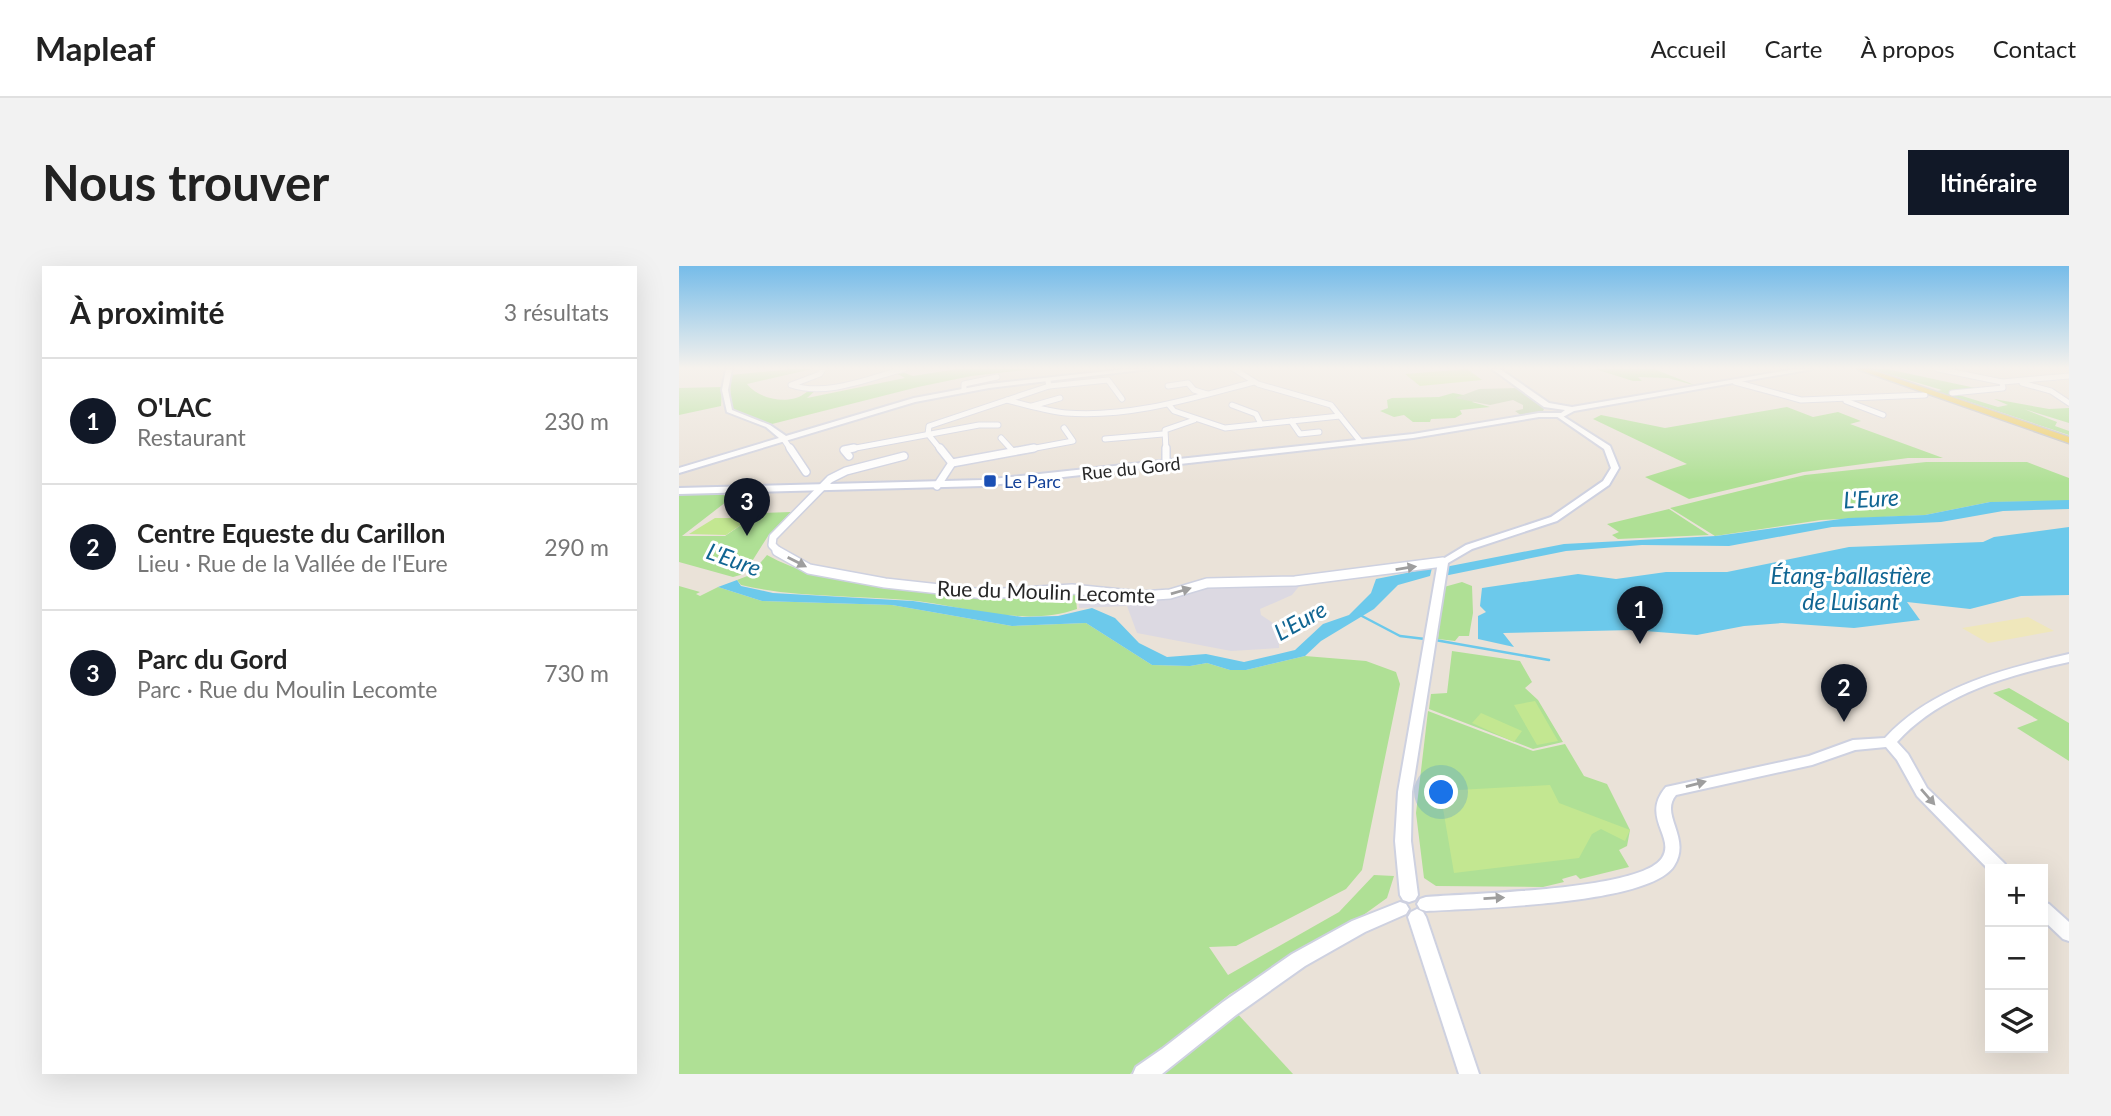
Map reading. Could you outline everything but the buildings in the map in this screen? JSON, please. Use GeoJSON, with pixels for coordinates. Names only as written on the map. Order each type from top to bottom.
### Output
{"type":"FeatureCollection","features":[{"type":"Feature","properties":{"kind":"main road"},"geometry":{"type":"LineString","coordinates":[[1549,407],[1557,412]]}},
{"type":"Feature","properties":{"kind":"main road","name":"Rue du Gord"},"geometry":{"type":"LineString","coordinates":[[679,491],[937,486],[1165,464],[1360,441],[1588,407]]}},
{"type":"Feature","properties":{"kind":"main road"},"geometry":{"type":"LineString","coordinates":[[1980,407],[2069,439]]}},
{"type":"Feature","properties":{"kind":"street"},"geometry":{"type":"LineString","coordinates":[[727,407],[729,411],[768,426],[783,438],[806,472]]}},
{"type":"Feature","properties":{"kind":"street"},"geometry":{"type":"LineString","coordinates":[[679,471],[885,407]]}},
{"type":"Feature","properties":{"kind":"street"},"geometry":{"type":"LineString","coordinates":[[952,463],[928,434],[929,426],[985,407]]}},
{"type":"Feature","properties":{"kind":"street"},"geometry":{"type":"LineString","coordinates":[[1035,407],[1081,414],[1155,407]]}},
{"type":"Feature","properties":{"kind":"street"},"geometry":{"type":"LineString","coordinates":[[1170,407],[1194,420],[1225,428],[1340,415]]}},
{"type":"Feature","properties":{"kind":"street"},"geometry":{"type":"LineString","coordinates":[[1237,407],[1255,414],[1261,424]]}},
{"type":"Feature","properties":{"kind":"street"},"geometry":{"type":"LineString","coordinates":[[1331,407],[1360,441]]}},
{"type":"Feature","properties":{"kind":"street"},"geometry":{"type":"LineString","coordinates":[[1861,407],[1882,415]]}},
{"type":"Feature","properties":{"kind":"street"},"geometry":{"type":"LineString","coordinates":[[1469,1074],[1413,906],[1403,811],[1442,564],[1469,547],[1554,519],[1595,491],[1612,475],[1615,468],[1611,453],[1557,412]]}},
{"type":"Feature","properties":{"kind":"street"},"geometry":{"type":"LineString","coordinates":[[1105,439],[1163,434],[1170,428],[1194,420]]}},
{"type":"Feature","properties":{"kind":"street"},"geometry":{"type":"LineString","coordinates":[[1291,421],[1300,434],[1319,432]]}},
{"type":"Feature","properties":{"kind":"street"},"geometry":{"type":"LineString","coordinates":[[849,456],[844,450],[928,434],[998,425]]}},
{"type":"Feature","properties":{"kind":"street"},"geometry":{"type":"LineString","coordinates":[[937,486],[952,463],[1073,441],[1063,428]]}},
{"type":"Feature","properties":{"kind":"street"},"geometry":{"type":"LineString","coordinates":[[1163,434],[1165,464]]}},
{"type":"Feature","properties":{"kind":"street"},"geometry":{"type":"LineString","coordinates":[[1001,438],[1012,450]]}},
{"type":"Feature","properties":{"kind":"street","name":"Rue du Moulin Lecomte"},"geometry":{"type":"LineString","coordinates":[[904,456],[846,471],[818,489],[773,537],[772,545],[780,554],[809,569],[851,578],[965,592],[1072,589],[1141,596],[1170,594],[1207,583],[1295,581],[1442,564]]}},
{"type":"Feature","properties":{"kind":"street"},"geometry":{"type":"LineString","coordinates":[[1143,1074],[1172,1056],[1252,992],[1380,915],[1413,906],[1543,896],[1613,886],[1660,872],[1670,862],[1674,850],[1661,806],[1665,796],[1671,791],[1812,760],[1853,745],[1889,742],[1898,730],[1916,716],[1971,687],[2016,670],[2069,658]]}},
{"type":"Feature","properties":{"kind":"street"},"geometry":{"type":"LineString","coordinates":[[1889,742],[1903,757],[1922,792],[1994,864]]}},
{"type":"Feature","properties":{"kind":"street"},"geometry":{"type":"LineString","coordinates":[[2048,914],[2069,933]]}},
{"type":"Feature","properties":{"kind":"shaded area"},"geometry":{"type":"Polygon","coordinates":[[[1208,584],[1301,584],[1292,595],[1260,609],[1261,615],[1279,627],[1279,648],[1231,651],[1137,633],[1127,606],[1079,608],[1079,595],[1086,592],[1140,597],[1208,584]]]}},
{"type":"Feature","properties":{"kind":"green space"},"geometry":{"type":"Polygon","coordinates":[[[679,407],[718,407],[679,415],[679,407]]]}},
{"type":"Feature","properties":{"kind":"green space"},"geometry":{"type":"Polygon","coordinates":[[[731,407],[840,407],[772,424],[739,413],[731,407]]]}},
{"type":"Feature","properties":{"kind":"green space"},"geometry":{"type":"Polygon","coordinates":[[[1490,407],[1460,410],[1462,414],[1455,418],[1431,419],[1430,422],[1413,422],[1404,415],[1394,417],[1380,411],[1388,408],[1490,407]]]}},
{"type":"Feature","properties":{"kind":"green space"},"geometry":{"type":"Polygon","coordinates":[[[1523,407],[1545,407],[1542,413],[1522,416],[1515,411],[1523,407]]]}},
{"type":"Feature","properties":{"kind":"green space"},"geometry":{"type":"Polygon","coordinates":[[[1787,407],[1813,417],[1838,412],[1861,421],[1850,424],[1943,458],[1908,458],[1803,472],[1689,499],[1645,477],[1687,464],[1593,419],[1601,415],[1665,428],[1787,407]]]}},
{"type":"Feature","properties":{"kind":"green space"},"geometry":{"type":"Polygon","coordinates":[[[1984,407],[2069,408],[2069,423],[2024,409],[2057,422],[2055,426],[2069,431],[2069,435],[1984,407]]]}},
{"type":"Feature","properties":{"kind":"green space"},"geometry":{"type":"Polygon","coordinates":[[[1926,462],[2027,462],[2069,478],[2069,501],[1990,502],[1925,515],[1821,520],[1715,536],[1670,508],[1805,475],[1926,462]]]}},
{"type":"Feature","properties":{"kind":"green space"},"geometry":{"type":"Polygon","coordinates":[[[679,495],[735,495],[682,536],[725,536],[759,513],[791,512],[768,536],[744,574],[733,577],[679,562],[679,495]]]}},
{"type":"Feature","properties":{"kind":"green space"},"geometry":{"type":"Polygon","coordinates":[[[1669,509],[1709,535],[1618,539],[1612,535],[1619,532],[1607,524],[1669,509]]]}},
{"type":"Feature","properties":{"kind":"green space"},"geometry":{"type":"Polygon","coordinates":[[[715,518],[751,518],[726,535],[689,534],[715,518]]]}},
{"type":"Feature","properties":{"kind":"green space"},"geometry":{"type":"Polygon","coordinates":[[[767,555],[799,569],[875,586],[917,590],[1075,591],[1077,609],[1056,614],[1014,616],[907,600],[803,594],[741,585],[737,580],[750,575],[767,555]]]}},
{"type":"Feature","properties":{"kind":"green space"},"geometry":{"type":"Polygon","coordinates":[[[1462,582],[1472,586],[1473,613],[1469,636],[1459,636],[1455,641],[1438,639],[1444,587],[1462,582]]]}},
{"type":"Feature","properties":{"kind":"green space"},"geometry":{"type":"Polygon","coordinates":[[[679,586],[700,592],[696,594],[700,596],[718,587],[762,601],[892,605],[1012,626],[1086,623],[1152,665],[1190,666],[1207,663],[1230,670],[1246,670],[1305,656],[1366,661],[1396,672],[1400,684],[1362,870],[1346,889],[1236,946],[1209,947],[1228,975],[1339,912],[1374,875],[1394,876],[1387,898],[1362,916],[1230,994],[1130,1074],[679,1074],[679,586]]]}},
{"type":"Feature","properties":{"kind":"green space"},"geometry":{"type":"Polygon","coordinates":[[[1452,651],[1520,661],[1532,682],[1525,688],[1538,700],[1563,742],[1533,749],[1429,709],[1431,694],[1447,693],[1452,651]]]}},
{"type":"Feature","properties":{"kind":"green space"},"geometry":{"type":"Polygon","coordinates":[[[2009,688],[2069,723],[2069,761],[2017,728],[2038,720],[1993,693],[2009,688]]]}},
{"type":"Feature","properties":{"kind":"green space"},"geometry":{"type":"Polygon","coordinates":[[[1535,701],[1558,741],[1537,745],[1514,705],[1535,701]]]}},
{"type":"Feature","properties":{"kind":"green space"},"geometry":{"type":"Polygon","coordinates":[[[1428,711],[1533,751],[1565,744],[1584,776],[1607,784],[1630,830],[1627,846],[1619,850],[1629,867],[1580,879],[1576,875],[1562,879],[1564,882],[1543,887],[1436,886],[1424,878],[1416,813],[1428,711]]]}},
{"type":"Feature","properties":{"kind":"green space"},"geometry":{"type":"Polygon","coordinates":[[[1481,713],[1522,731],[1514,742],[1472,723],[1481,713]]]}},
{"type":"Feature","properties":{"kind":"green space"},"geometry":{"type":"Polygon","coordinates":[[[1550,785],[1559,803],[1630,830],[1625,841],[1601,829],[1592,834],[1579,858],[1454,873],[1440,791],[1550,785]]]}},
{"type":"Feature","properties":{"kind":"green space"},"geometry":{"type":"Polygon","coordinates":[[[1235,1011],[1293,1074],[1151,1074],[1235,1011]]]}},
{"type":"Feature","properties":{"kind":"sand"},"geometry":{"type":"Polygon","coordinates":[[[2028,617],[2054,631],[1988,643],[1962,628],[2028,617]]]}},
{"type":"Feature","properties":{"kind":"water"},"geometry":{"type":"Polygon","coordinates":[[[2069,500],[2069,509],[2003,511],[1941,522],[1832,527],[1729,546],[1642,545],[1566,551],[1444,576],[1445,567],[1564,544],[1716,536],[1848,518],[1925,515],[1990,502],[2069,500]]]}},
{"type":"Feature","properties":{"kind":"water","name":"Étang-ballastière de Luisant"},"geometry":{"type":"Polygon","coordinates":[[[2069,527],[2069,595],[2021,596],[1970,609],[1907,602],[1920,620],[1854,628],[1782,623],[1744,626],[1697,635],[1632,630],[1503,633],[1514,647],[1478,639],[1478,616],[1486,612],[1480,606],[1482,588],[1578,574],[1616,579],[1666,572],[1727,572],[1849,547],[1983,542],[1994,537],[2069,527]]]}},
{"type":"Feature","properties":{"kind":"water"},"geometry":{"type":"Polygon","coordinates":[[[1432,568],[1430,576],[1398,585],[1374,609],[1321,641],[1305,656],[1246,670],[1230,670],[1207,663],[1190,666],[1152,665],[1086,623],[1012,626],[892,605],[762,601],[718,587],[737,580],[741,586],[773,593],[913,601],[1022,617],[1058,616],[1092,608],[1115,618],[1139,643],[1167,657],[1206,654],[1244,662],[1295,650],[1323,624],[1349,615],[1371,593],[1376,579],[1432,568]]]}},
{"type":"Feature","properties":{"kind":"waterway"},"geometry":{"type":"LineString","coordinates":[[1360,615],[1400,636],[1425,639]]}},
{"type":"Feature","properties":{"kind":"waterway"},"geometry":{"type":"LineString","coordinates":[[1435,640],[1549,660]]}},
{"type":"Feature","properties":{"kind":"place","name":"Le Parc"},"geometry":{"type":"Point","coordinates":[990,481]}},
{"type":"Feature","properties":{"kind":"place","name":"Parc du Gord"},"geometry":{"type":"Point","coordinates":[747,536]}},
{"type":"Feature","properties":{"kind":"place","name":"O'LAC"},"geometry":{"type":"Point","coordinates":[1640,644]}},
{"type":"Feature","properties":{"kind":"place","name":"Centre Equeste du Carillon"},"geometry":{"type":"Point","coordinates":[1844,722]}},
{"type":"Feature","properties":{"kind":"water label","name":"L'Eure"},"geometry":{"type":"Point","coordinates":[1871,498]}},
{"type":"Feature","properties":{"kind":"water label","name":"L'Eure"},"geometry":{"type":"Point","coordinates":[734,559]}},
{"type":"Feature","properties":{"kind":"water label","name":"L'Eure"},"geometry":{"type":"Point","coordinates":[1300,620]}}]}
